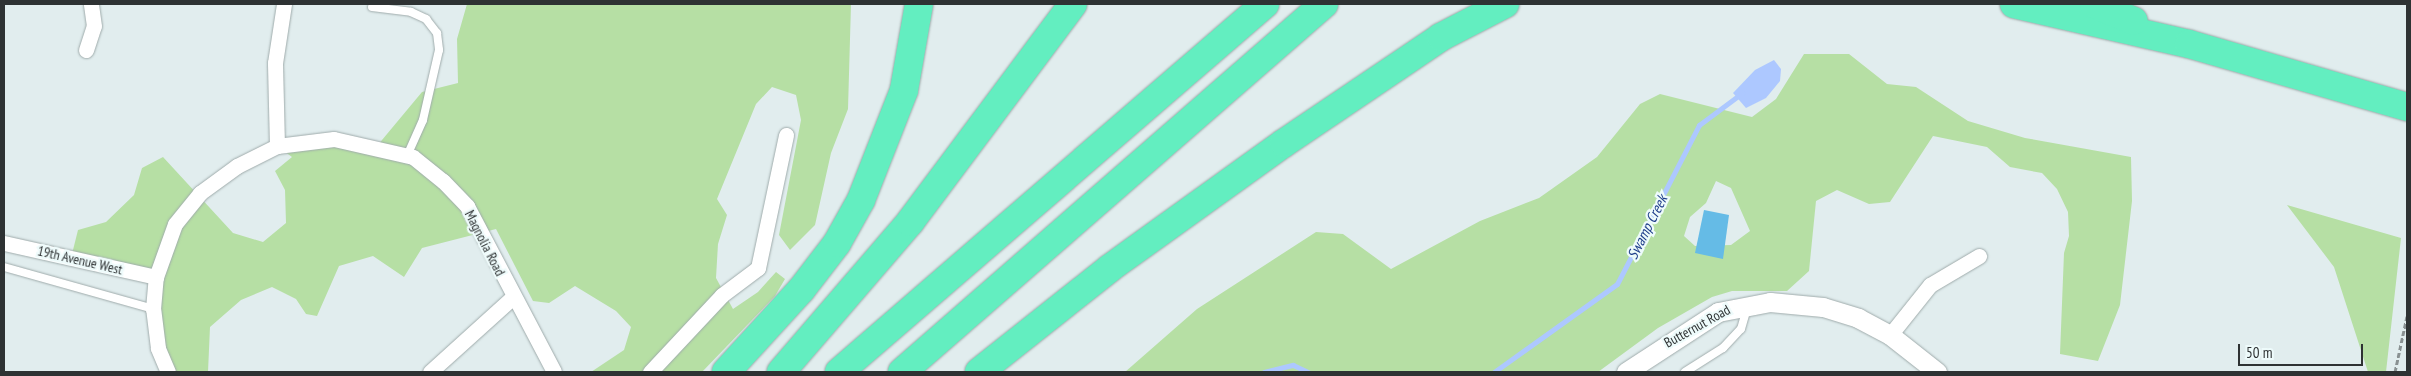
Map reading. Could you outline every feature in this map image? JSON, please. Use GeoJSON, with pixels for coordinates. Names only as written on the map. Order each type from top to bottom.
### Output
{"type":"FeatureCollection","features":[{"type":"Feature","properties":{"kind":"highway"},"geometry":{"type":"LineString","coordinates":[[726,372],[802,290],[837,243],[861,200],[904,90],[919,4]]}},
{"type":"Feature","properties":{"kind":"highway"},"geometry":{"type":"LineString","coordinates":[[781,372],[910,222],[1073,4]]}},
{"type":"Feature","properties":{"kind":"highway"},"geometry":{"type":"LineString","coordinates":[[839,372],[1265,4]]}},
{"type":"Feature","properties":{"kind":"highway"},"geometry":{"type":"LineString","coordinates":[[902,372],[1324,4]]}},
{"type":"Feature","properties":{"kind":"highway"},"geometry":{"type":"LineString","coordinates":[[979,372],[1110,268],[1308,126],[1441,37],[1505,4]]}},
{"type":"Feature","properties":{"kind":"highway"},"geometry":{"type":"LineString","coordinates":[[2014,4],[2189,44],[2407,107]]}},
{"type":"Feature","properties":{"kind":"highway"},"geometry":{"type":"LineString","coordinates":[[2094,4],[2189,44]]}},
{"type":"Feature","properties":{"kind":"street"},"geometry":{"type":"LineString","coordinates":[[86,50],[94,26],[91,4]]}},
{"type":"Feature","properties":{"kind":"street"},"geometry":{"type":"LineString","coordinates":[[277,146],[276,63],[284,4]]}},
{"type":"Feature","properties":{"kind":"street"},"geometry":{"type":"LineString","coordinates":[[650,372],[722,295],[758,268],[786,135]]}},
{"type":"Feature","properties":{"kind":"street","name":"Magnolia Road"},"geometry":{"type":"LineString","coordinates":[[168,372],[158,348],[153,309],[156,276],[175,224],[200,193],[236,166],[277,146],[334,139],[407,156],[443,181],[467,206],[554,372]]}},
{"type":"Feature","properties":{"kind":"street","name":"19th Avenue West"},"geometry":{"type":"LineString","coordinates":[[4,243],[156,276]]}},
{"type":"Feature","properties":{"kind":"street"},"geometry":{"type":"LineString","coordinates":[[1890,335],[1930,285],[1979,256]]}},
{"type":"Feature","properties":{"kind":"street"},"geometry":{"type":"LineString","coordinates":[[430,372],[513,297]]}},
{"type":"Feature","properties":{"kind":"street","name":"Butternut Road"},"geometry":{"type":"LineString","coordinates":[[1626,372],[1718,312],[1748,303],[1823,307],[1890,335],[1937,372]]}},
{"type":"Feature","properties":{"kind":"lane"},"geometry":{"type":"LineString","coordinates":[[372,7],[411,12],[426,20],[437,33],[439,50],[429,97],[407,156]]}},
{"type":"Feature","properties":{"kind":"lane"},"geometry":{"type":"LineString","coordinates":[[4,267],[153,309]]}},
{"type":"Feature","properties":{"kind":"lane"},"geometry":{"type":"LineString","coordinates":[[1685,372],[1724,348],[1742,329],[1748,303]]}},
{"type":"Feature","properties":{"kind":"path"},"geometry":{"type":"LineString","coordinates":[[2395,372],[2407,316]]}},
{"type":"Feature","properties":{"kind":"green space"},"geometry":{"type":"Polygon","coordinates":[[[467,4],[851,4],[848,109],[831,153],[815,225],[790,250],[779,235],[801,120],[796,95],[772,87],[756,104],[717,199],[727,215],[718,244],[716,278],[733,309],[758,292],[776,272],[785,279],[775,296],[702,372],[591,372],[624,350],[631,327],[616,311],[575,286],[549,303],[533,301],[496,229],[422,248],[404,277],[373,256],[339,266],[317,316],[306,314],[296,299],[272,287],[241,300],[210,327],[208,372],[168,372],[156,277],[71,258],[78,230],[106,222],[134,195],[142,168],[163,157],[233,233],[263,242],[286,223],[285,190],[275,171],[292,157],[277,146],[377,146],[422,92],[458,83],[457,39],[467,4]]]}},
{"type":"Feature","properties":{"kind":"green space"},"geometry":{"type":"Polygon","coordinates":[[[1804,54],[1849,54],[1887,84],[1916,87],[1968,121],[2025,138],[2131,157],[2132,201],[2120,305],[2098,361],[2060,354],[2064,253],[2069,236],[2068,212],[2057,189],[2042,173],[2010,167],[1987,147],[1933,136],[1890,202],[1869,204],[1837,190],[1816,201],[1809,271],[1787,291],[1732,291],[1712,297],[1658,328],[1598,372],[1125,372],[1197,309],[1316,232],[1343,234],[1391,269],[1480,221],[1539,198],[1597,157],[1640,104],[1660,94],[1752,117],[1776,99],[1804,54]],[[1716,181],[1706,203],[1690,217],[1684,236],[1695,246],[1731,245],[1750,231],[1731,188],[1716,181]]]}},
{"type":"Feature","properties":{"kind":"green space"},"geometry":{"type":"Polygon","coordinates":[[[2287,205],[2401,238],[2386,372],[2368,372],[2334,267],[2287,205]]]}},
{"type":"Feature","properties":{"kind":"water"},"geometry":{"type":"Polygon","coordinates":[[[1774,60],[1781,69],[1780,81],[1766,98],[1746,108],[1733,93],[1755,70],[1774,60]]]}},
{"type":"Feature","properties":{"kind":"building"},"geometry":{"type":"Polygon","coordinates":[[[1704,210],[1729,215],[1723,259],[1695,253],[1704,210]]]}},
{"type":"Feature","properties":{"kind":"waterway","name":"Swamp Creek"},"geometry":{"type":"LineString","coordinates":[[1494,372],[1617,284],[1699,125],[1742,93]]}},
{"type":"Feature","properties":{"kind":"waterway","name":"Swamp Creek"},"geometry":{"type":"LineString","coordinates":[[1264,372],[1293,365],[1308,372]]}}]}
